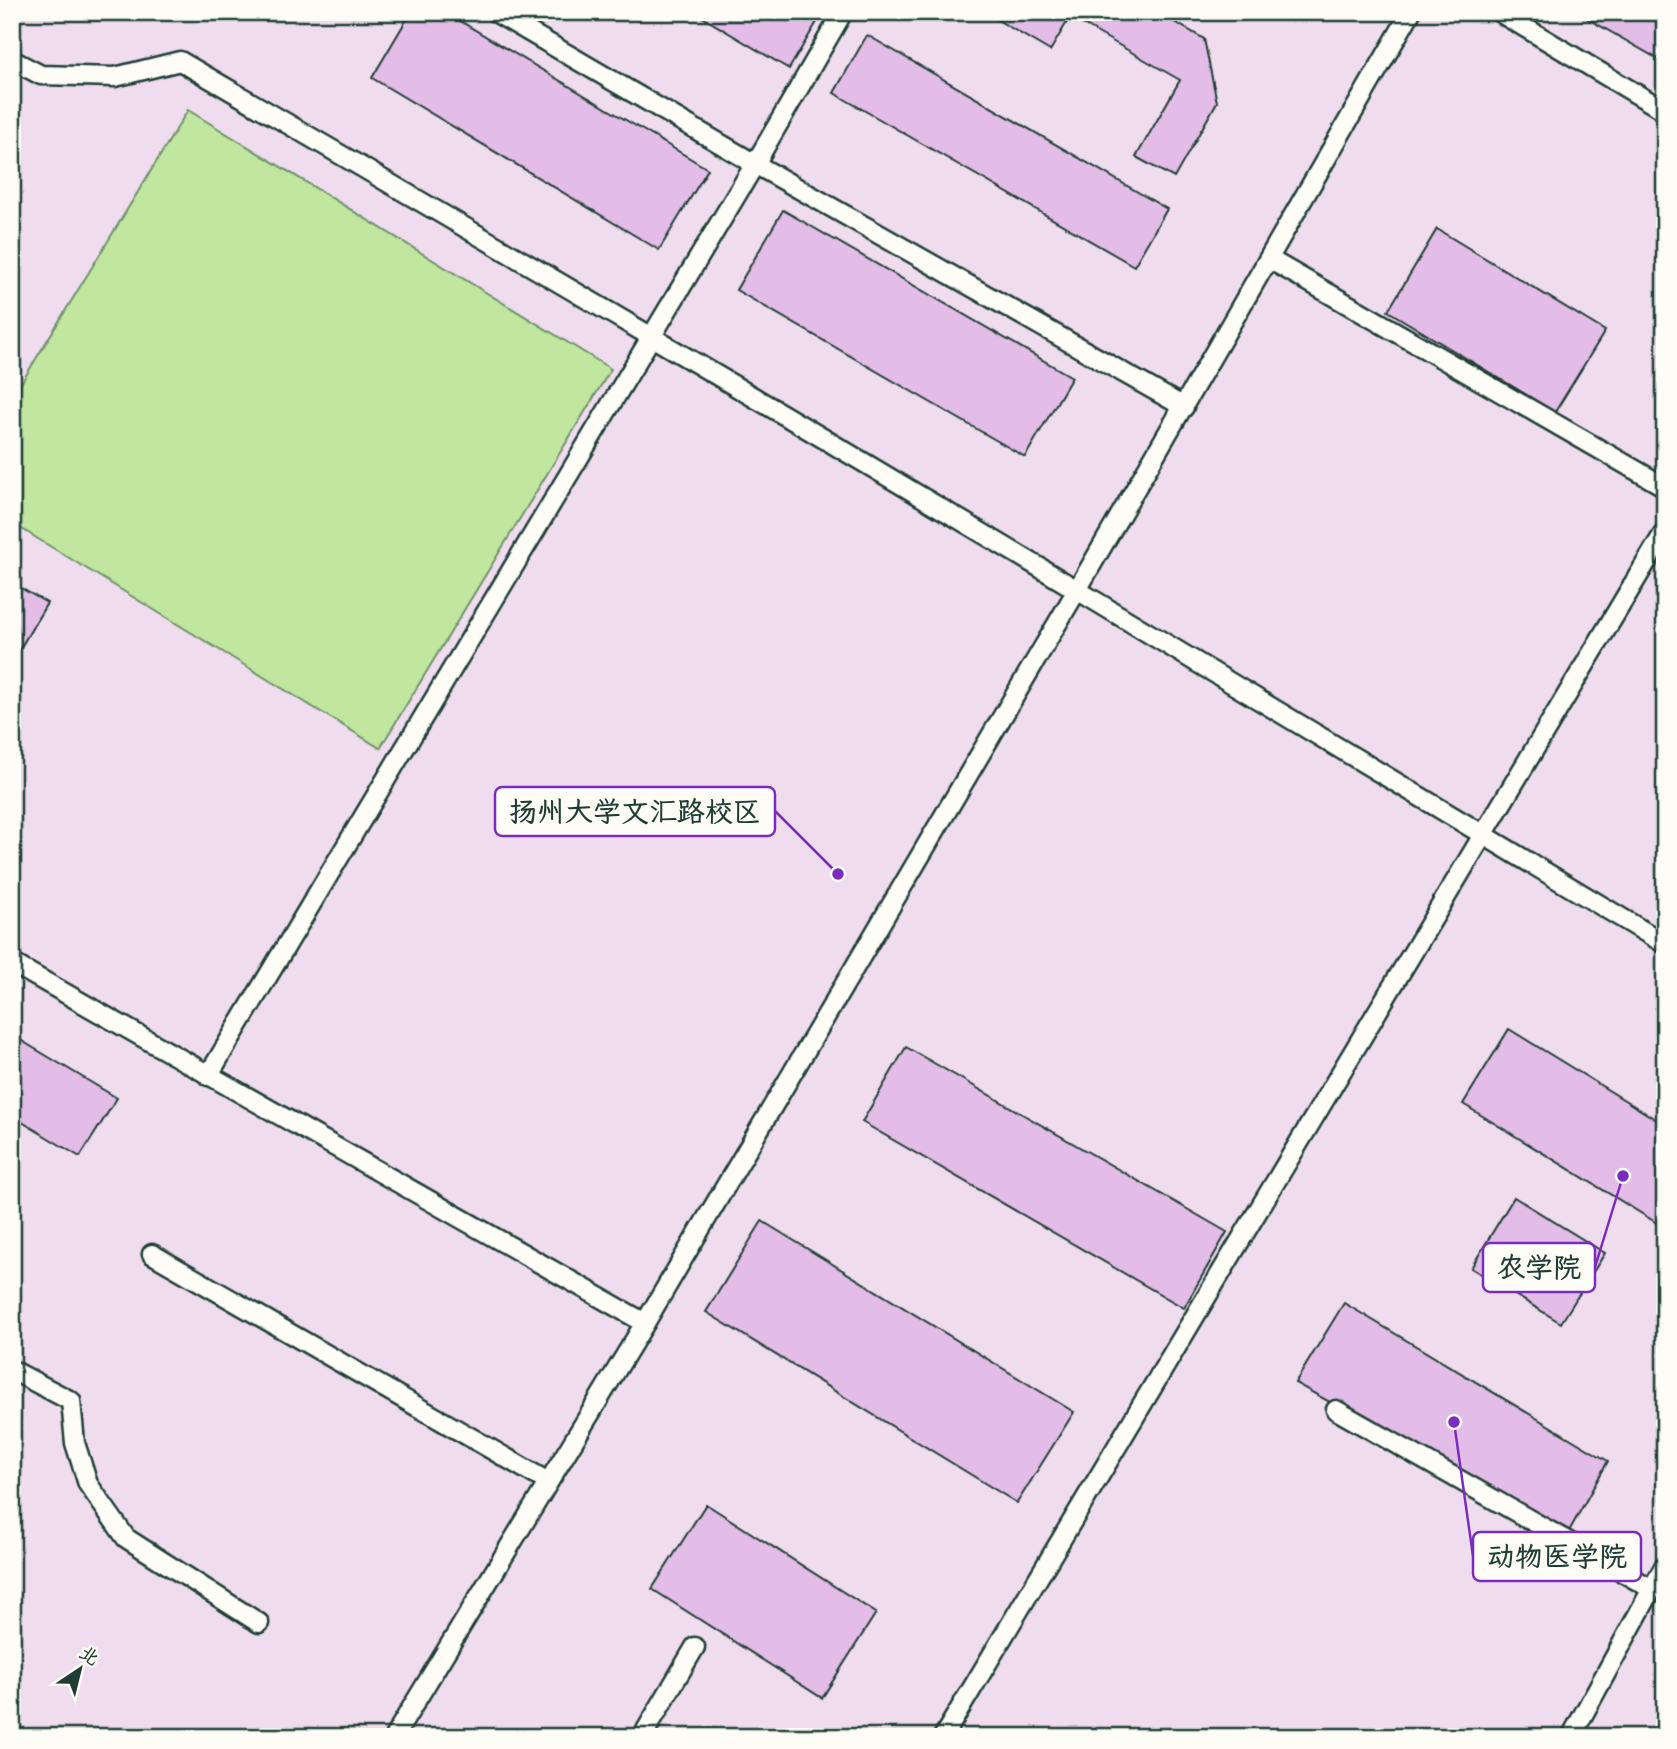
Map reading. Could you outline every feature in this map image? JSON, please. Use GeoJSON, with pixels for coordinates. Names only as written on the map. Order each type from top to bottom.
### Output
{"type":"FeatureCollection","features":[{"type":"Feature","properties":{"kind":"lane"},"geometry":{"type":"LineString","coordinates":[[495,12],[755,164],[1184,407]]}},
{"type":"Feature","properties":{"kind":"lane"},"geometry":{"type":"LineString","coordinates":[[208,1076],[652,337],[842,12]]}},
{"type":"Feature","properties":{"kind":"lane"},"geometry":{"type":"LineString","coordinates":[[394,1737],[645,1323],[1184,407],[1411,12]]}},
{"type":"Feature","properties":{"kind":"lane"},"geometry":{"type":"LineString","coordinates":[[1499,12],[1665,111]]}},
{"type":"Feature","properties":{"kind":"lane"},"geometry":{"type":"LineString","coordinates":[[12,60],[41,75],[115,77],[180,61],[652,337],[1665,944]]}},
{"type":"Feature","properties":{"kind":"lane"},"geometry":{"type":"LineString","coordinates":[[1269,259],[1665,487]]}},
{"type":"Feature","properties":{"kind":"lane"},"geometry":{"type":"LineString","coordinates":[[943,1737],[1665,531]]}},
{"type":"Feature","properties":{"kind":"lane"},"geometry":{"type":"LineString","coordinates":[[12,963],[645,1323]]}},
{"type":"Feature","properties":{"kind":"lane"},"geometry":{"type":"LineString","coordinates":[[152,1254],[548,1482]]}},
{"type":"Feature","properties":{"kind":"lane"},"geometry":{"type":"LineString","coordinates":[[12,1370],[71,1401],[75,1443],[88,1484],[126,1538],[259,1623]]}},
{"type":"Feature","properties":{"kind":"lane"},"geometry":{"type":"LineString","coordinates":[[1336,1410],[1652,1589]]}},
{"type":"Feature","properties":{"kind":"lane"},"geometry":{"type":"LineString","coordinates":[[1571,1737],[1665,1565]]}},
{"type":"Feature","properties":{"kind":"lane"},"geometry":{"type":"LineString","coordinates":[[642,1737],[695,1647]]}},
{"type":"Feature","properties":{"kind":"shaded area"},"geometry":{"type":"Polygon","coordinates":[[[12,12],[1665,12],[1665,1737],[12,1737],[12,12]]]}},
{"type":"Feature","properties":{"kind":"green space"},"geometry":{"type":"Polygon","coordinates":[[[188,110],[611,369],[380,748],[12,523],[12,398],[188,110]]]}},
{"type":"Feature","properties":{"kind":"building"},"geometry":{"type":"Polygon","coordinates":[[[411,12],[445,12],[708,169],[659,250],[372,78],[411,12]]]}},
{"type":"Feature","properties":{"kind":"building"},"geometry":{"type":"Polygon","coordinates":[[[694,12],[823,12],[789,69],[694,12]]]}},
{"type":"Feature","properties":{"kind":"building"},"geometry":{"type":"Polygon","coordinates":[[[984,12],[1157,12],[1204,39],[1217,102],[1174,178],[1136,157],[1180,80],[1070,17],[1050,51],[984,12]]]}},
{"type":"Feature","properties":{"kind":"building"},"geometry":{"type":"Polygon","coordinates":[[[1576,12],[1665,12],[1665,63],[1576,12]]]}},
{"type":"Feature","properties":{"kind":"building"},"geometry":{"type":"Polygon","coordinates":[[[867,35],[1167,209],[1134,266],[834,93],[867,35]]]}},
{"type":"Feature","properties":{"kind":"building"},"geometry":{"type":"Polygon","coordinates":[[[783,210],[1072,377],[1025,457],[736,290],[783,210]]]}},
{"type":"Feature","properties":{"kind":"building"},"geometry":{"type":"Polygon","coordinates":[[[1437,229],[1605,331],[1555,412],[1388,311],[1437,229]]]}},
{"type":"Feature","properties":{"kind":"building"},"geometry":{"type":"Polygon","coordinates":[[[12,583],[47,603],[12,662],[12,583]]]}},
{"type":"Feature","properties":{"kind":"building"},"geometry":{"type":"Polygon","coordinates":[[[1509,1029],[1665,1125],[1665,1228],[1463,1104],[1509,1029]]]}},
{"type":"Feature","properties":{"kind":"building"},"geometry":{"type":"Polygon","coordinates":[[[12,1035],[117,1098],[80,1157],[12,1116],[12,1035]]]}},
{"type":"Feature","properties":{"kind":"building"},"geometry":{"type":"Polygon","coordinates":[[[906,1047],[1227,1232],[1184,1308],[862,1122],[906,1047]]]}},
{"type":"Feature","properties":{"kind":"building"},"geometry":{"type":"Polygon","coordinates":[[[1514,1197],[1605,1253],[1561,1323],[1471,1268],[1514,1197]]]}},
{"type":"Feature","properties":{"kind":"building"},"geometry":{"type":"Polygon","coordinates":[[[762,1221],[1074,1412],[1017,1503],[706,1312],[762,1221]]]}},
{"type":"Feature","properties":{"kind":"building"},"geometry":{"type":"Polygon","coordinates":[[[1344,1303],[1608,1461],[1568,1533],[1295,1383],[1344,1303]]]}},
{"type":"Feature","properties":{"kind":"building"},"geometry":{"type":"Polygon","coordinates":[[[706,1504],[876,1613],[822,1698],[652,1589],[706,1504]]]}},
{"type":"Feature","properties":{"kind":"place","name":"扬州大学文汇路校区"},"geometry":{"type":"Point","coordinates":[838,874]}},
{"type":"Feature","properties":{"kind":"place","name":"农学院"},"geometry":{"type":"Point","coordinates":[1623,1176]}},
{"type":"Feature","properties":{"kind":"place","name":"动物医学院"},"geometry":{"type":"Point","coordinates":[1454,1422]}}]}
